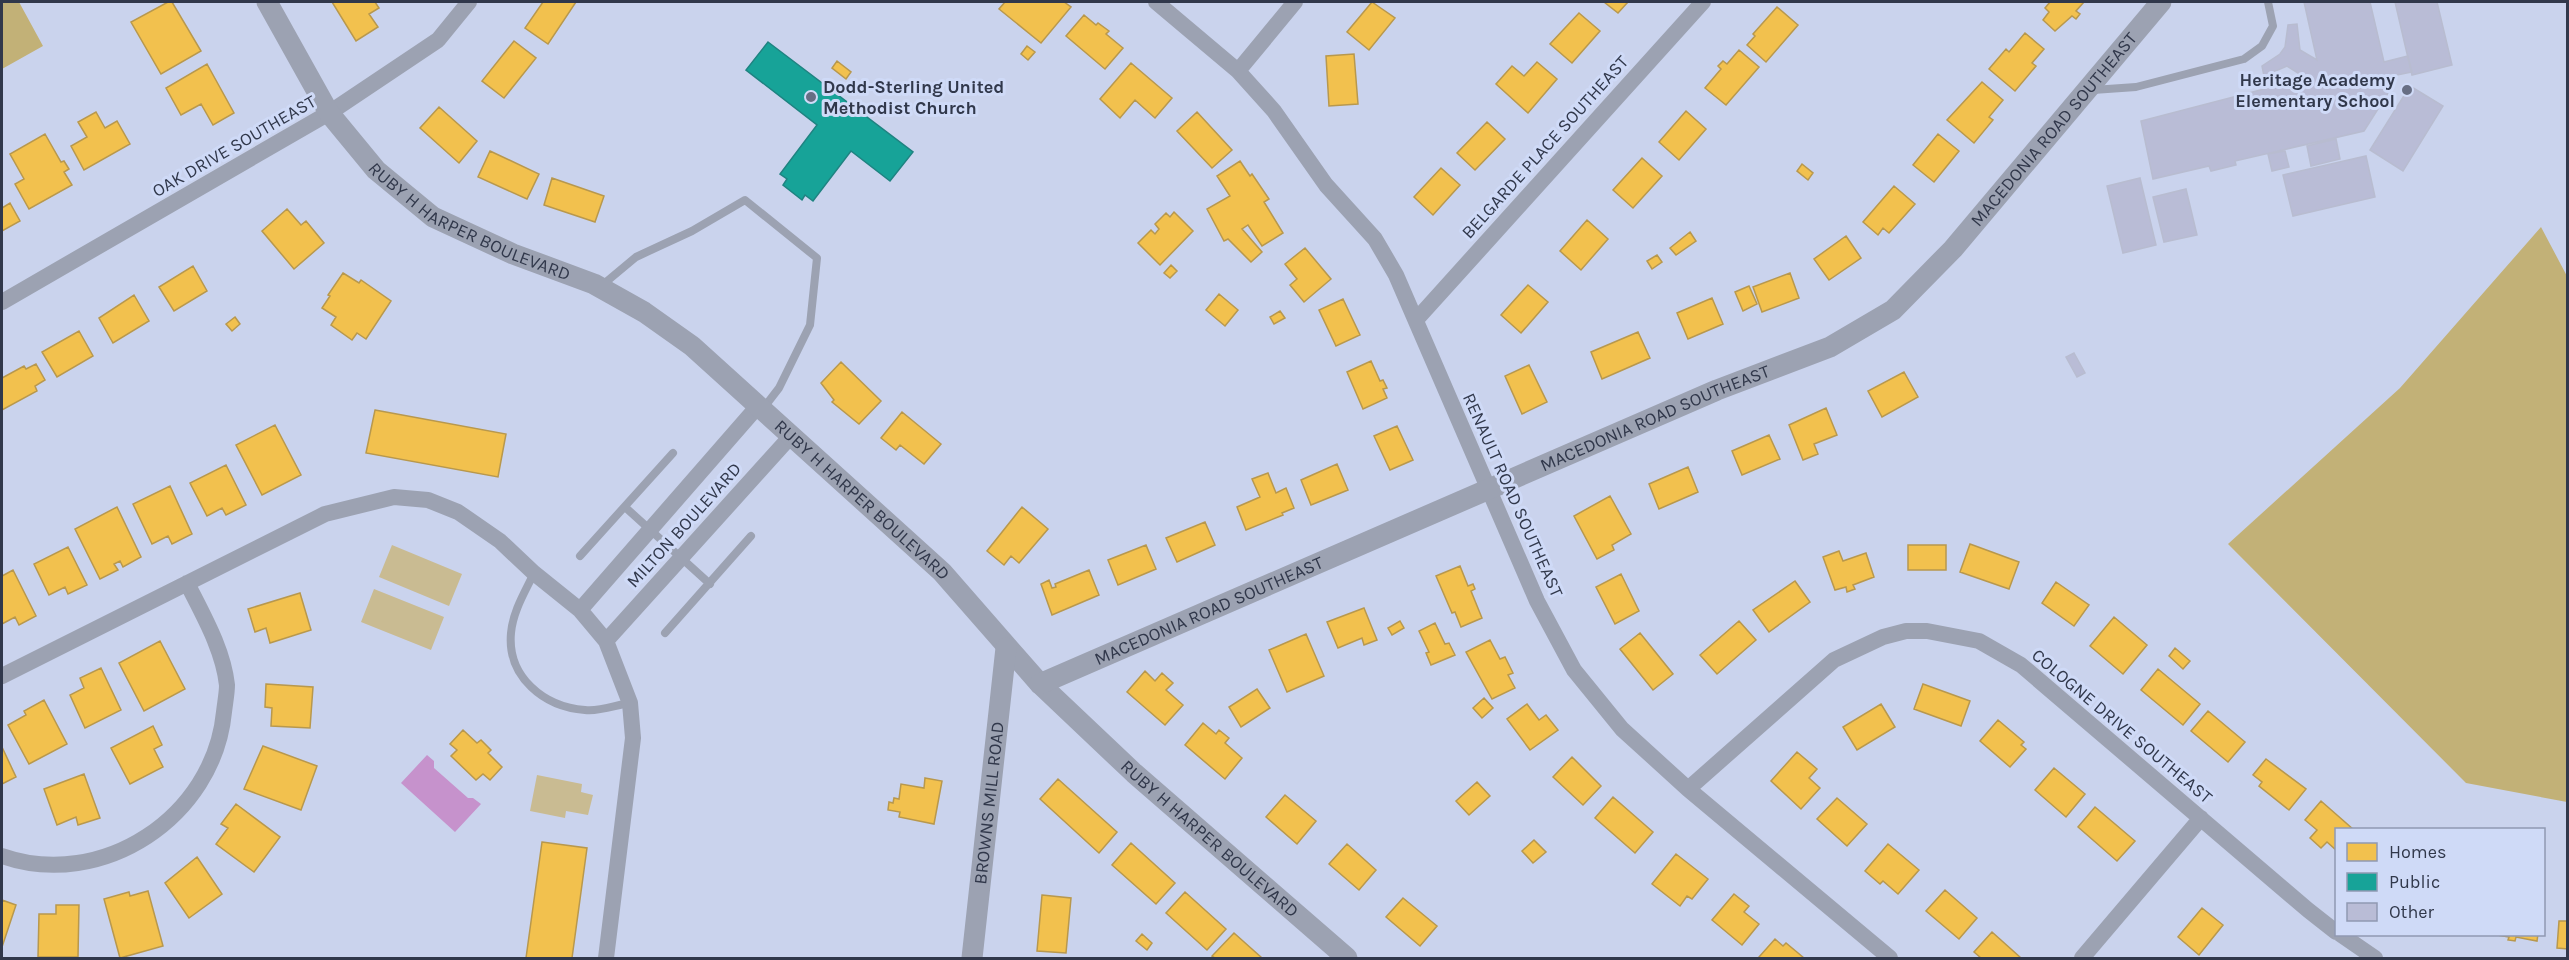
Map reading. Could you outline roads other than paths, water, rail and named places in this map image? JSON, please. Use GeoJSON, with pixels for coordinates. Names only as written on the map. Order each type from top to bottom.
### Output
{"type":"FeatureCollection","features":[{"type":"Feature","properties":{"kind":"street"},"geometry":{"type":"LineString","coordinates":[[267,2],[329,113]]}},
{"type":"Feature","properties":{"kind":"street","name":"OAK DRIVE SOUTHEAST"},"geometry":{"type":"LineString","coordinates":[[2,303],[329,113],[438,40],[469,2]]}},
{"type":"Feature","properties":{"kind":"street","name":"RENAULT ROAD SOUTHEAST"},"geometry":{"type":"LineString","coordinates":[[1156,2],[1238,71],[1274,111],[1326,185],[1375,239],[1396,275],[1537,601],[1574,670],[1622,729],[1688,789],[1890,958]]}},
{"type":"Feature","properties":{"kind":"street"},"geometry":{"type":"LineString","coordinates":[[1238,71],[1295,2]]}},
{"type":"Feature","properties":{"kind":"street","name":"BELGARDE PLACE SOUTHEAST"},"geometry":{"type":"LineString","coordinates":[[1416,320],[1703,2]]}},
{"type":"Feature","properties":{"kind":"street","name":"MACEDONIA ROAD SOUTHEAST"},"geometry":{"type":"LineString","coordinates":[[1040,684],[1489,491],[1717,390],[1830,347],[1893,309],[1953,249],[2160,2]]}},
{"type":"Feature","properties":{"kind":"street","name":"RUBY H HARPER BOULEVARD"},"geometry":{"type":"LineString","coordinates":[[329,113],[376,170],[433,217],[513,254],[600,287],[644,312],[692,346],[942,572],[1006,648],[1040,684],[1134,773],[1347,958]]}},
{"type":"Feature","properties":{"kind":"street","name":"MILTON BOULEVARD"},"geometry":{"type":"LineString","coordinates":[[580,610],[760,408]]}},
{"type":"Feature","properties":{"kind":"street","name":"MILTON BOULEVARD"},"geometry":{"type":"LineString","coordinates":[[606,641],[791,436]]}},
{"type":"Feature","properties":{"kind":"street"},"geometry":{"type":"LineString","coordinates":[[2,676],[325,514],[394,497],[428,500],[458,512],[500,541],[534,573],[580,610],[606,641],[630,703],[633,738],[606,958]]}},
{"type":"Feature","properties":{"kind":"street"},"geometry":{"type":"LineString","coordinates":[[2,856],[16,861],[80,864],[112,855],[140,843],[185,806],[208,770],[222,732],[227,686],[220,652],[187,583]]}},
{"type":"Feature","properties":{"kind":"street","name":"COLOGNE DRIVE SOUTHEAST"},"geometry":{"type":"LineString","coordinates":[[1688,789],[1834,660],[1883,637],[1906,631],[1927,631],[1978,641],[2021,665],[2335,930]]}},
{"type":"Feature","properties":{"kind":"street","name":"BROWNS MILL ROAD"},"geometry":{"type":"LineString","coordinates":[[972,958],[1006,648]]}},
{"type":"Feature","properties":{"kind":"street"},"geometry":{"type":"LineString","coordinates":[[2082,958],[2201,818]]}},
{"type":"Feature","properties":{"kind":"street"},"geometry":{"type":"LineString","coordinates":[[2343,936],[2375,958]]}},
{"type":"Feature","properties":{"kind":"lane"},"geometry":{"type":"LineString","coordinates":[[2086,90],[2136,87],[2244,59],[2262,46],[2273,26],[2268,2]]}},
{"type":"Feature","properties":{"kind":"lane"},"geometry":{"type":"LineString","coordinates":[[600,287],[636,257],[692,231],[745,200],[817,258],[810,325],[779,388],[760,408]]}},
{"type":"Feature","properties":{"kind":"lane"},"geometry":{"type":"LineString","coordinates":[[580,556],[673,453]]}},
{"type":"Feature","properties":{"kind":"lane"},"geometry":{"type":"LineString","coordinates":[[625,507],[710,584]]}},
{"type":"Feature","properties":{"kind":"lane"},"geometry":{"type":"LineString","coordinates":[[665,633],[751,536]]}},
{"type":"Feature","properties":{"kind":"lane"},"geometry":{"type":"LineString","coordinates":[[534,573],[514,616],[511,635],[514,661],[524,681],[537,694],[556,704],[586,711],[630,703]]}},
{"type":"Feature","properties":{"kind":"place","name":"Heritage Academy Elementary School"},"geometry":{"type":"Point","coordinates":[2407,90]}},
{"type":"Feature","properties":{"kind":"place","name":"Dodd-Sterling United Methodist Church"},"geometry":{"type":"Point","coordinates":[811,97]}}]}
